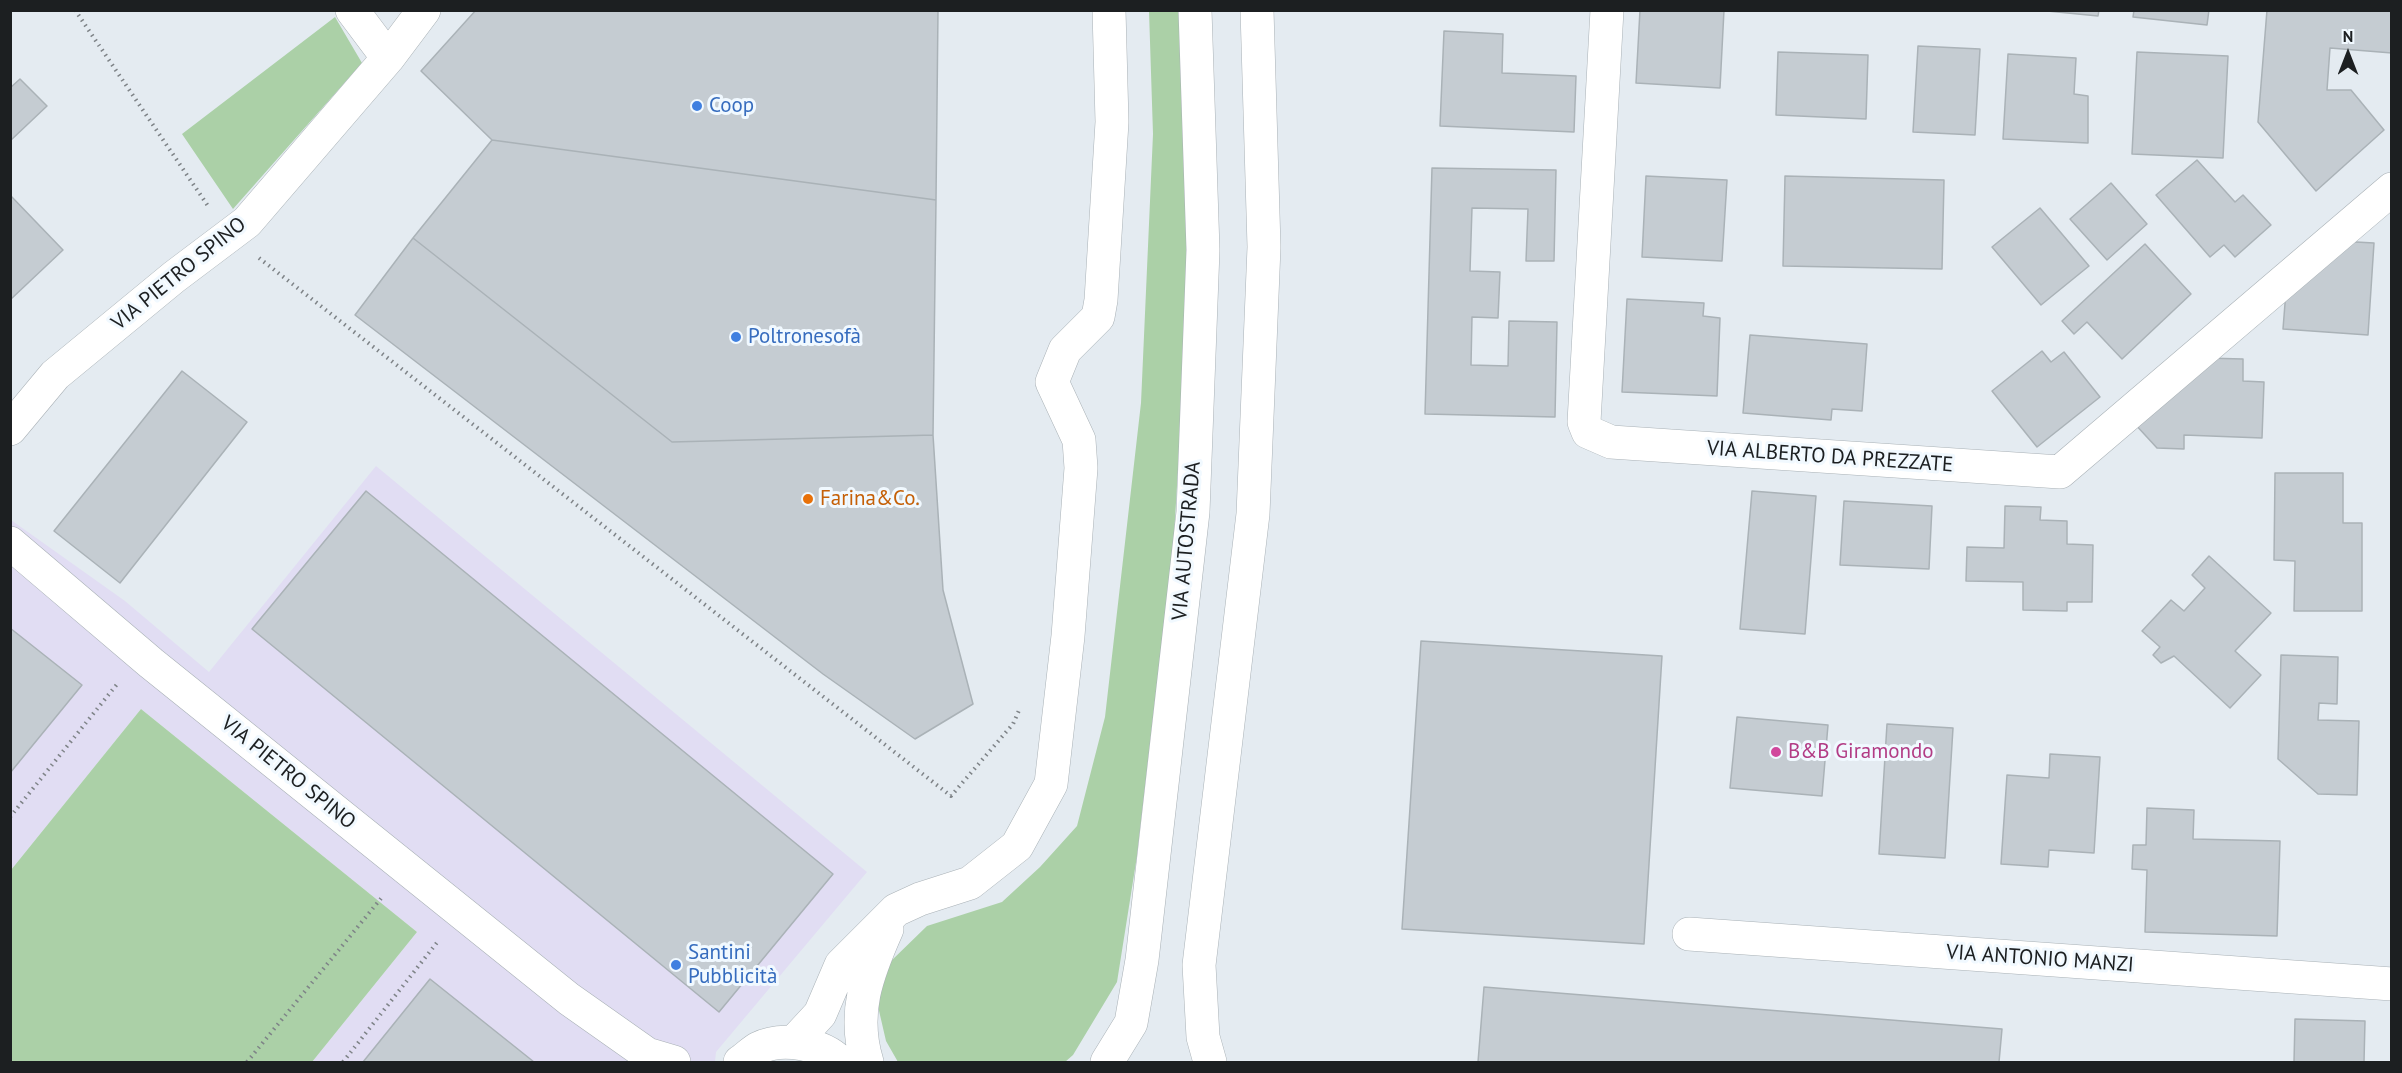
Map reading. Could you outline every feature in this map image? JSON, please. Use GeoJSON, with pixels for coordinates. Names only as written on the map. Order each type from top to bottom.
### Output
{"type":"FeatureCollection","features":[{"type":"Feature","properties":{"kind":"street"},"geometry":{"type":"LineString","coordinates":[[352,10],[388,58]]}},
{"type":"Feature","properties":{"kind":"street","name":"VIA PIETRO SPINO"},"geometry":{"type":"LineString","coordinates":[[10,429],[55,375],[174,277],[247,222],[388,58],[424,10]]}},
{"type":"Feature","properties":{"kind":"street"},"geometry":{"type":"LineString","coordinates":[[795,1041],[820,1014],[841,965],[896,910],[920,899],[970,883],[1017,846],[1051,784],[1068,636],[1081,468],[1079,440],[1052,382],[1065,350],[1098,317],[1101,300],[1112,122],[1109,10]]}},
{"type":"Feature","properties":{"kind":"street","name":"VIA AUTOSTRADA"},"geometry":{"type":"LineString","coordinates":[[1107,1062],[1131,1023],[1142,960],[1193,512],[1203,250],[1195,10]]}},
{"type":"Feature","properties":{"kind":"street"},"geometry":{"type":"LineString","coordinates":[[1209,1062],[1203,1037],[1199,965],[1253,514],[1264,247],[1257,10]]}},
{"type":"Feature","properties":{"kind":"street","name":"VIA ALBERTO DA PREZZATE"},"geometry":{"type":"LineString","coordinates":[[1607,10],[1584,422],[1588,432],[1611,442],[2060,472],[2391,189]]}},
{"type":"Feature","properties":{"kind":"street","name":"VIA PIETRO SPINO"},"geometry":{"type":"LineString","coordinates":[[10,543],[141,655],[570,999],[646,1054],[674,1062]]}},
{"type":"Feature","properties":{"kind":"street"},"geometry":{"type":"LineString","coordinates":[[867,1062],[862,1046],[861,1003],[869,969],[896,910]]}},
{"type":"Feature","properties":{"kind":"street","name":"VIA ANTONIO MANZI"},"geometry":{"type":"LineString","coordinates":[[1689,934],[2391,984]]}},
{"type":"Feature","properties":{"kind":"street","name":"VIA PIETRO SPINO"},"geometry":{"type":"LineString","coordinates":[[570,999],[633,1062]]}},
{"type":"Feature","properties":{"kind":"street"},"geometry":{"type":"LineString","coordinates":[[740,1062],[760,1047],[795,1041],[832,1054],[840,1062]]}},
{"type":"Feature","properties":{"kind":"path"},"geometry":{"type":"LineString","coordinates":[[75,10],[231,236],[951,796],[1013,724],[1023,702]]}},
{"type":"Feature","properties":{"kind":"path"},"geometry":{"type":"LineString","coordinates":[[10,817],[141,655]]}},
{"type":"Feature","properties":{"kind":"path"},"geometry":{"type":"LineString","coordinates":[[247,1062],[388,889]]}},
{"type":"Feature","properties":{"kind":"path"},"geometry":{"type":"LineString","coordinates":[[343,1062],[461,912]]}},
{"type":"Feature","properties":{"kind":"shaded area"},"geometry":{"type":"Polygon","coordinates":[[[376,466],[867,872],[716,1052],[715,1062],[312,1062],[417,932],[141,709],[11,870],[11,520],[125,601],[209,672],[376,466]]]}},
{"type":"Feature","properties":{"kind":"green space"},"geometry":{"type":"Polygon","coordinates":[[[1149,11],[1181,11],[1190,268],[1174,536],[1137,856],[1117,982],[1073,1055],[1065,1062],[898,1062],[886,1041],[877,1002],[890,962],[927,926],[1002,902],[1040,867],[1077,826],[1105,717],[1141,403],[1153,134],[1149,11]]]}},
{"type":"Feature","properties":{"kind":"green space"},"geometry":{"type":"Polygon","coordinates":[[[335,17],[362,63],[233,209],[182,134],[335,17]]]}},
{"type":"Feature","properties":{"kind":"green space"},"geometry":{"type":"Polygon","coordinates":[[[141,709],[417,932],[312,1062],[11,1062],[11,870],[141,709]]]}},
{"type":"Feature","properties":{"kind":"building","name":"Coop"},"geometry":{"type":"Polygon","coordinates":[[[476,10],[938,10],[936,200],[492,140],[421,71],[476,10]]]}},
{"type":"Feature","properties":{"kind":"building"},"geometry":{"type":"Polygon","coordinates":[[[1640,10],[1724,10],[1720,88],[1636,83],[1640,10]]]}},
{"type":"Feature","properties":{"kind":"building"},"geometry":{"type":"Polygon","coordinates":[[[2037,10],[2099,10],[2098,16],[2037,10]]]}},
{"type":"Feature","properties":{"kind":"building"},"geometry":{"type":"Polygon","coordinates":[[[2134,10],[2209,10],[2207,25],[2133,17],[2134,10]]]}},
{"type":"Feature","properties":{"kind":"building"},"geometry":{"type":"Polygon","coordinates":[[[2267,10],[2392,10],[2392,53],[2330,48],[2327,90],[2351,90],[2384,130],[2316,191],[2258,122],[2267,10]]]}},
{"type":"Feature","properties":{"kind":"building"},"geometry":{"type":"Polygon","coordinates":[[[1444,31],[1503,34],[1502,73],[1576,76],[1574,132],[1440,126],[1444,31]]]}},
{"type":"Feature","properties":{"kind":"building"},"geometry":{"type":"Polygon","coordinates":[[[1918,46],[1980,49],[1975,135],[1913,132],[1918,46]]]}},
{"type":"Feature","properties":{"kind":"building"},"geometry":{"type":"Polygon","coordinates":[[[1778,52],[1868,55],[1866,119],[1776,115],[1778,52]]]}},
{"type":"Feature","properties":{"kind":"building"},"geometry":{"type":"Polygon","coordinates":[[[2137,52],[2228,56],[2223,158],[2132,154],[2137,52]]]}},
{"type":"Feature","properties":{"kind":"building"},"geometry":{"type":"Polygon","coordinates":[[[2008,54],[2076,58],[2074,94],[2088,96],[2088,143],[2003,139],[2008,54]]]}},
{"type":"Feature","properties":{"kind":"building"},"geometry":{"type":"Polygon","coordinates":[[[20,79],[47,106],[10,141],[10,88],[20,79]]]}},
{"type":"Feature","properties":{"kind":"building","name":"Poltronesofà"},"geometry":{"type":"Polygon","coordinates":[[[492,140],[936,200],[933,435],[672,442],[413,238],[492,140]]]}},
{"type":"Feature","properties":{"kind":"building"},"geometry":{"type":"Polygon","coordinates":[[[2197,160],[2235,202],[2243,195],[2271,225],[2235,257],[2224,245],[2210,257],[2156,195],[2197,160]]]}},
{"type":"Feature","properties":{"kind":"building"},"geometry":{"type":"Polygon","coordinates":[[[1432,168],[1556,170],[1554,261],[1526,261],[1528,209],[1472,208],[1470,271],[1500,272],[1498,318],[1472,317],[1471,365],[1508,366],[1509,321],[1557,322],[1555,417],[1425,414],[1432,168]]]}},
{"type":"Feature","properties":{"kind":"building"},"geometry":{"type":"Polygon","coordinates":[[[1646,176],[1727,180],[1722,261],[1642,257],[1646,176]]]}},
{"type":"Feature","properties":{"kind":"building"},"geometry":{"type":"Polygon","coordinates":[[[1785,176],[1944,180],[1942,269],[1783,266],[1785,176]]]}},
{"type":"Feature","properties":{"kind":"building"},"geometry":{"type":"Polygon","coordinates":[[[2111,183],[2147,224],[2107,260],[2070,219],[2111,183]]]}},
{"type":"Feature","properties":{"kind":"building"},"geometry":{"type":"Polygon","coordinates":[[[10,195],[63,250],[10,300],[10,195]]]}},
{"type":"Feature","properties":{"kind":"building"},"geometry":{"type":"Polygon","coordinates":[[[2040,208],[2089,266],[2041,305],[1992,247],[2040,208]]]}},
{"type":"Feature","properties":{"kind":"building"},"geometry":{"type":"Polygon","coordinates":[[[413,238],[672,442],[933,435],[943,590],[973,704],[915,739],[823,674],[355,315],[413,238]]]}},
{"type":"Feature","properties":{"kind":"building"},"geometry":{"type":"Polygon","coordinates":[[[2338,241],[2374,243],[2368,335],[2283,329],[2286,291],[2338,241]]]}},
{"type":"Feature","properties":{"kind":"building"},"geometry":{"type":"Polygon","coordinates":[[[2145,244],[2191,294],[2122,359],[2087,322],[2074,334],[2062,321],[2145,244]]]}},
{"type":"Feature","properties":{"kind":"building"},"geometry":{"type":"Polygon","coordinates":[[[1627,299],[1704,303],[1703,316],[1720,318],[1717,396],[1622,392],[1627,299]]]}},
{"type":"Feature","properties":{"kind":"building"},"geometry":{"type":"Polygon","coordinates":[[[1750,335],[1867,344],[1862,411],[1832,409],[1831,420],[1743,413],[1750,335]]]}},
{"type":"Feature","properties":{"kind":"building"},"geometry":{"type":"Polygon","coordinates":[[[2042,351],[2051,362],[2064,352],[2100,397],[2037,447],[1992,391],[2042,351]]]}},
{"type":"Feature","properties":{"kind":"building"},"geometry":{"type":"Polygon","coordinates":[[[2205,358],[2243,359],[2243,381],[2264,382],[2262,438],[2184,435],[2184,449],[2157,448],[2134,423],[2205,358]]]}},
{"type":"Feature","properties":{"kind":"building"},"geometry":{"type":"Polygon","coordinates":[[[182,371],[247,422],[120,583],[54,531],[182,371]]]}},
{"type":"Feature","properties":{"kind":"building"},"geometry":{"type":"Polygon","coordinates":[[[2275,473],[2343,473],[2343,523],[2362,523],[2362,611],[2294,611],[2295,561],[2274,560],[2275,473]]]}},
{"type":"Feature","properties":{"kind":"building"},"geometry":{"type":"Polygon","coordinates":[[[366,491],[833,874],[719,1012],[252,629],[366,491]]]}},
{"type":"Feature","properties":{"kind":"building"},"geometry":{"type":"Polygon","coordinates":[[[1752,491],[1816,496],[1805,634],[1740,629],[1752,491]]]}},
{"type":"Feature","properties":{"kind":"building"},"geometry":{"type":"Polygon","coordinates":[[[1844,501],[1932,506],[1929,569],[1840,565],[1844,501]]]}},
{"type":"Feature","properties":{"kind":"building"},"geometry":{"type":"Polygon","coordinates":[[[2005,506],[2041,507],[2040,520],[2067,521],[2067,544],[2093,545],[2092,602],[2067,602],[2067,611],[2023,610],[2023,582],[1966,581],[1967,547],[2004,548],[2005,506]]]}},
{"type":"Feature","properties":{"kind":"building"},"geometry":{"type":"Polygon","coordinates":[[[2209,556],[2271,613],[2235,651],[2261,675],[2230,708],[2174,656],[2161,663],[2153,655],[2160,647],[2142,631],[2171,600],[2184,611],[2205,588],[2192,575],[2209,556]]]}},
{"type":"Feature","properties":{"kind":"building"},"geometry":{"type":"Polygon","coordinates":[[[10,628],[82,685],[10,773],[10,628]]]}},
{"type":"Feature","properties":{"kind":"building"},"geometry":{"type":"Polygon","coordinates":[[[1421,641],[1662,656],[1644,944],[1402,929],[1421,641]]]}},
{"type":"Feature","properties":{"kind":"building"},"geometry":{"type":"Polygon","coordinates":[[[2281,655],[2338,657],[2337,704],[2319,703],[2318,720],[2359,721],[2357,795],[2318,794],[2278,759],[2281,655]]]}},
{"type":"Feature","properties":{"kind":"building"},"geometry":{"type":"Polygon","coordinates":[[[1737,717],[1828,725],[1822,796],[1730,788],[1737,717]]]}},
{"type":"Feature","properties":{"kind":"building"},"geometry":{"type":"Polygon","coordinates":[[[1887,724],[1953,728],[1945,858],[1879,854],[1887,724]]]}},
{"type":"Feature","properties":{"kind":"building"},"geometry":{"type":"Polygon","coordinates":[[[2050,754],[2100,757],[2094,853],[2049,850],[2048,867],[2001,864],[2007,775],[2049,778],[2050,754]]]}},
{"type":"Feature","properties":{"kind":"building"},"geometry":{"type":"Polygon","coordinates":[[[2147,808],[2194,810],[2193,839],[2280,841],[2277,936],[2145,932],[2147,870],[2132,869],[2133,845],[2146,845],[2147,808]]]}},
{"type":"Feature","properties":{"kind":"building"},"geometry":{"type":"Polygon","coordinates":[[[430,979],[534,1062],[363,1062],[430,979]]]}},
{"type":"Feature","properties":{"kind":"building"},"geometry":{"type":"Polygon","coordinates":[[[1484,987],[2002,1029],[1999,1062],[1478,1062],[1484,987]]]}},
{"type":"Feature","properties":{"kind":"building"},"geometry":{"type":"Polygon","coordinates":[[[2295,1019],[2365,1021],[2364,1062],[2294,1062],[2295,1019]]]}},
{"type":"Feature","properties":{"kind":"place","name":"Coop"},"geometry":{"type":"Point","coordinates":[697,106]}},
{"type":"Feature","properties":{"kind":"place","name":"Poltronesofà"},"geometry":{"type":"Point","coordinates":[736,337]}},
{"type":"Feature","properties":{"kind":"place","name":"Farina&Co."},"geometry":{"type":"Point","coordinates":[808,499]}},
{"type":"Feature","properties":{"kind":"place","name":"B&B Giramondo"},"geometry":{"type":"Point","coordinates":[1776,752]}},
{"type":"Feature","properties":{"kind":"place","name":"Santini Pubblicità"},"geometry":{"type":"Point","coordinates":[676,965]}}]}
